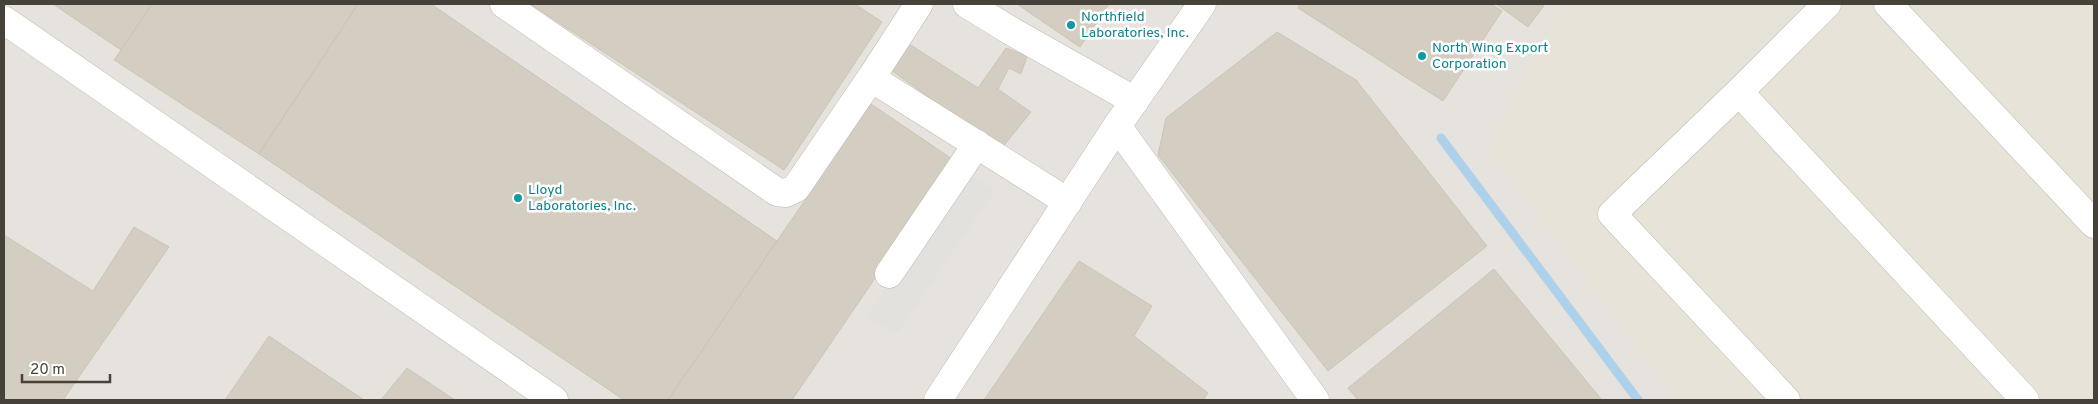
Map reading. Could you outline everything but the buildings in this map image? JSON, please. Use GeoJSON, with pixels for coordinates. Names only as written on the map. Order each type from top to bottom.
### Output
{"type":"FeatureCollection","features":[{"type":"Feature","properties":{"kind":"street"},"geometry":{"type":"LineString","coordinates":[[504,4],[778,192],[786,193],[796,188],[872,78],[919,4]]}},
{"type":"Feature","properties":{"kind":"street"},"geometry":{"type":"LineString","coordinates":[[968,4],[1011,31],[1135,101]]}},
{"type":"Feature","properties":{"kind":"street"},"geometry":{"type":"LineString","coordinates":[[938,400],[1117,126],[1202,4]]}},
{"type":"Feature","properties":{"kind":"street"},"geometry":{"type":"LineString","coordinates":[[1786,400],[1612,214],[1827,4]]}},
{"type":"Feature","properties":{"kind":"street"},"geometry":{"type":"LineString","coordinates":[[1888,4],[2094,224]]}},
{"type":"Feature","properties":{"kind":"street"},"geometry":{"type":"LineString","coordinates":[[4,20],[554,400]]}},
{"type":"Feature","properties":{"kind":"street"},"geometry":{"type":"LineString","coordinates":[[872,78],[1068,202]]}},
{"type":"Feature","properties":{"kind":"street"},"geometry":{"type":"LineString","coordinates":[[1739,92],[2026,400]]}},
{"type":"Feature","properties":{"kind":"street"},"geometry":{"type":"LineString","coordinates":[[1117,126],[1315,400]]}},
{"type":"Feature","properties":{"kind":"street"},"geometry":{"type":"LineString","coordinates":[[889,274],[977,144]]}},
{"type":"Feature","properties":{"kind":"shaded area"},"geometry":{"type":"Polygon","coordinates":[[[4,4],[1569,4],[1547,28],[1486,149],[1676,400],[4,400],[4,4]]]}},
{"type":"Feature","properties":{"kind":"shaded area"},"geometry":{"type":"Polygon","coordinates":[[[1564,4],[2094,4],[2094,400],[1634,400],[1463,145],[1564,4]]]}},
{"type":"Feature","properties":{"kind":"shaded area"},"geometry":{"type":"Polygon","coordinates":[[[965,172],[995,190],[897,333],[866,318],[965,172]]]}},
{"type":"Feature","properties":{"kind":"waterway"},"geometry":{"type":"LineString","coordinates":[[1441,138],[1638,400]]}},
{"type":"Feature","properties":{"kind":"place","name":"Northfield Laboratories, Inc."},"geometry":{"type":"Point","coordinates":[1071,25]}},
{"type":"Feature","properties":{"kind":"place","name":"North Wing Export Corporation"},"geometry":{"type":"Point","coordinates":[1422,56]}},
{"type":"Feature","properties":{"kind":"place","name":"Lloyd Laboratories, Inc."},"geometry":{"type":"Point","coordinates":[518,198]}}]}
